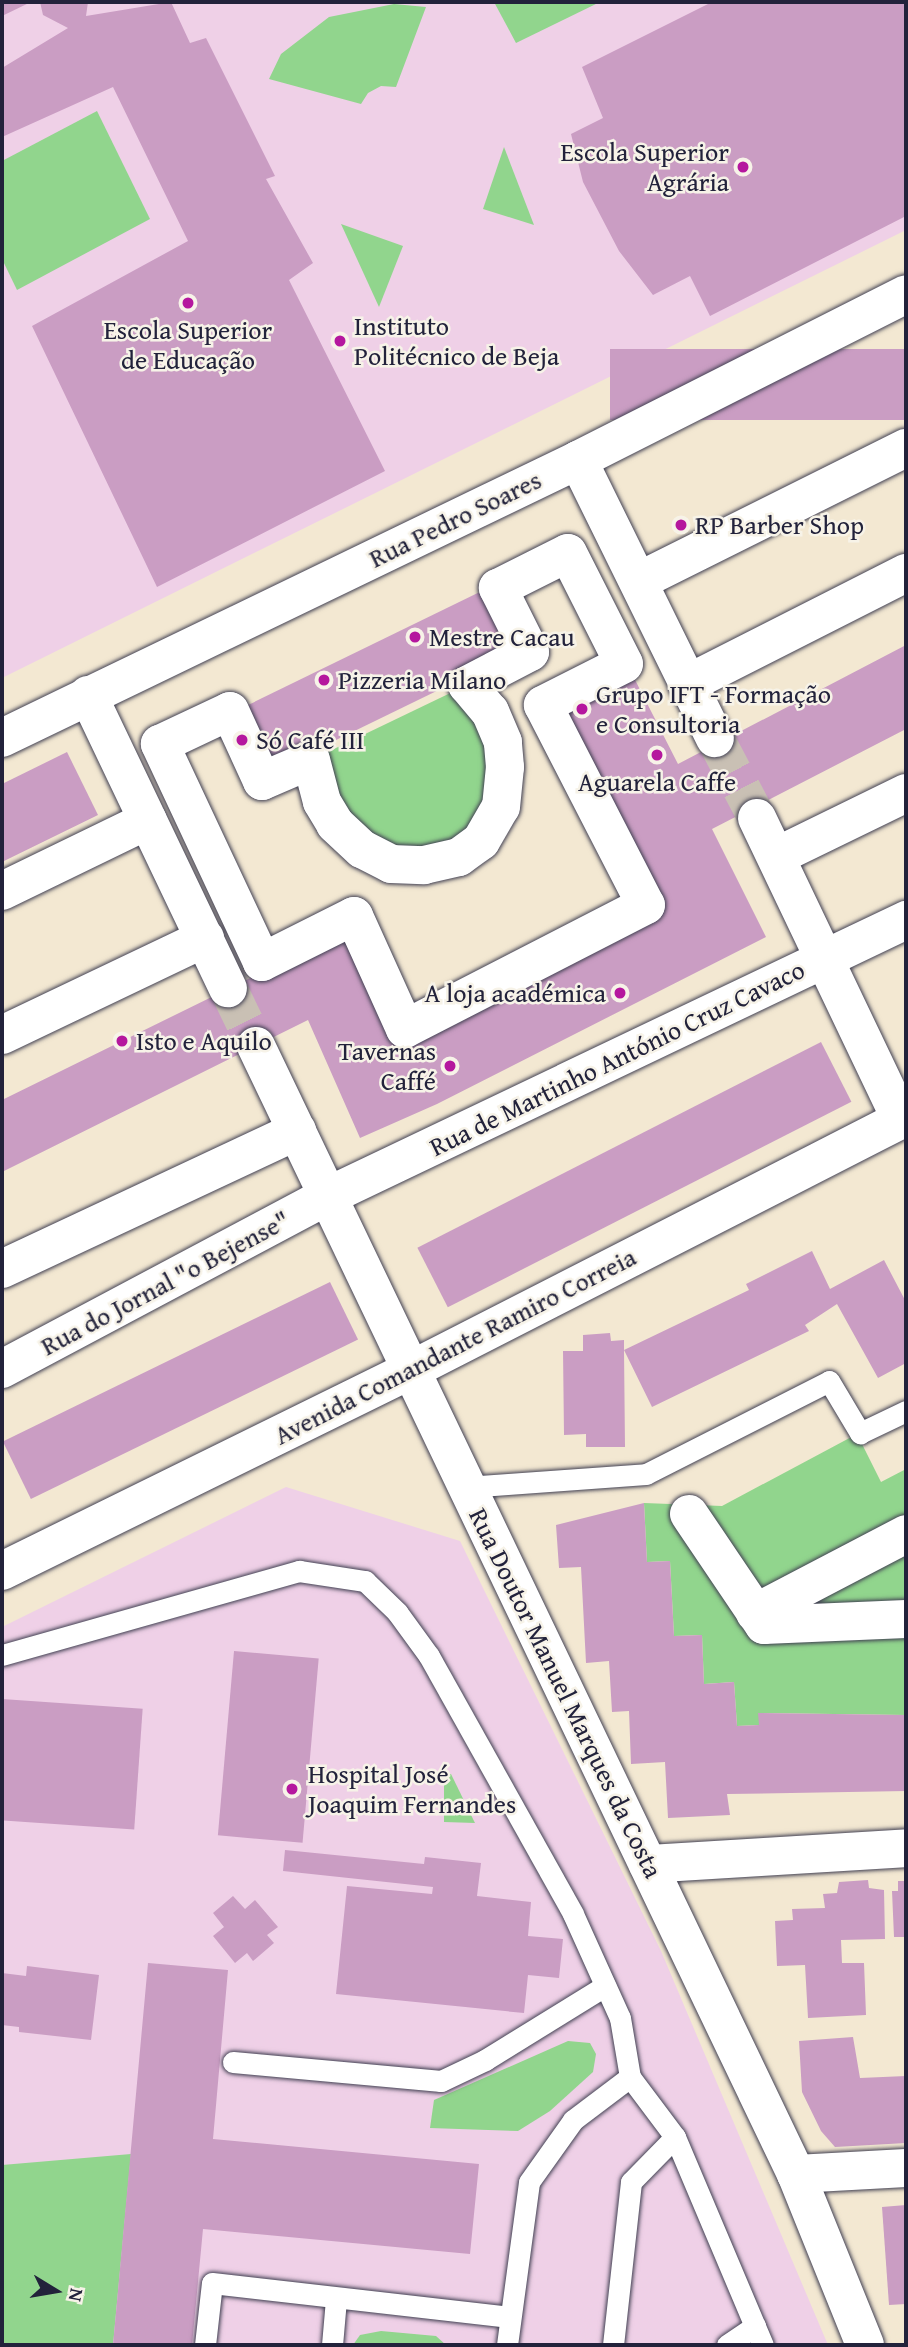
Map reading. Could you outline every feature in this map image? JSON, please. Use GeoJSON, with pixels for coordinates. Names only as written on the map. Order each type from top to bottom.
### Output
{"type":"FeatureCollection","features":[{"type":"Feature","properties":{"kind":"street","name":"Rua Pedro Soares"},"geometry":{"type":"LineString","coordinates":[[2,738],[578,460],[906,294]]}},
{"type":"Feature","properties":{"kind":"street"},"geometry":{"type":"LineString","coordinates":[[639,581],[906,448]]}},
{"type":"Feature","properties":{"kind":"street"},"geometry":{"type":"LineString","coordinates":[[578,460],[715,738]]}},
{"type":"Feature","properties":{"kind":"street"},"geometry":{"type":"LineString","coordinates":[[568,554],[624,664],[543,705],[646,905],[405,1029],[354,916],[262,962],[160,744],[230,711],[262,780],[310,760],[322,802],[335,824],[362,849],[391,864],[424,864],[459,857],[481,841],[501,807],[503,742],[490,712],[467,685],[530,652],[498,588],[568,554]]}},
{"type":"Feature","properties":{"kind":"street"},"geometry":{"type":"LineString","coordinates":[[687,684],[906,573]]}},
{"type":"Feature","properties":{"kind":"street"},"geometry":{"type":"LineString","coordinates":[[88,695],[228,988]]}},
{"type":"Feature","properties":{"kind":"street"},"geometry":{"type":"LineString","coordinates":[[777,856],[906,793]]}},
{"type":"Feature","properties":{"kind":"street"},"geometry":{"type":"LineString","coordinates":[[757,818],[828,958],[904,1119]]}},
{"type":"Feature","properties":{"kind":"street"},"geometry":{"type":"LineString","coordinates":[[2,891],[148,820]]}},
{"type":"Feature","properties":{"kind":"street","name":"Rua de Martinho António Cruz Cavaco"},"geometry":{"type":"LineString","coordinates":[[328,1196],[906,920]]}},
{"type":"Feature","properties":{"kind":"street"},"geometry":{"type":"LineString","coordinates":[[2,1035],[205,939]]}},
{"type":"Feature","properties":{"kind":"street","name":"Rua Doutor Manuel Marques da Costa"},"geometry":{"type":"LineString","coordinates":[[256,1046],[796,2174],[865,2345]]}},
{"type":"Feature","properties":{"kind":"street","name":"Avenida Comandante Ramiro Correia"},"geometry":{"type":"LineString","coordinates":[[2,1570],[411,1370],[904,1119]]}},
{"type":"Feature","properties":{"kind":"street"},"geometry":{"type":"LineString","coordinates":[[2,1269],[297,1131]]}},
{"type":"Feature","properties":{"kind":"street","name":"Rua do Jornal \"o Bejense\""},"geometry":{"type":"LineString","coordinates":[[2,1368],[328,1196]]}},
{"type":"Feature","properties":{"kind":"street"},"geometry":{"type":"LineString","coordinates":[[690,1514],[764,1625],[906,1619]]}},
{"type":"Feature","properties":{"kind":"street"},"geometry":{"type":"LineString","coordinates":[[755,1613],[847,1561],[906,1534]]}},
{"type":"Feature","properties":{"kind":"street"},"geometry":{"type":"LineString","coordinates":[[648,1864],[906,1848]]}},
{"type":"Feature","properties":{"kind":"street"},"geometry":{"type":"LineString","coordinates":[[796,2174],[906,2168]]}},
{"type":"Feature","properties":{"kind":"lane"},"geometry":{"type":"LineString","coordinates":[[466,1487],[646,1474],[830,1381],[860,1433],[906,1411]]}},
{"type":"Feature","properties":{"kind":"lane"},"geometry":{"type":"LineString","coordinates":[[2,1655],[299,1571],[365,1581],[397,1612],[429,1656],[573,1914],[620,2018],[630,2077],[675,2137],[759,2336],[727,2345]]}},
{"type":"Feature","properties":{"kind":"lane"},"geometry":{"type":"LineString","coordinates":[[233,2062],[441,2081],[485,2060],[605,1986]]}},
{"type":"Feature","properties":{"kind":"lane"},"geometry":{"type":"LineString","coordinates":[[507,2345],[529,2182],[573,2120],[630,2077]]}},
{"type":"Feature","properties":{"kind":"lane"},"geometry":{"type":"LineString","coordinates":[[613,2345],[631,2182],[675,2137]]}},
{"type":"Feature","properties":{"kind":"lane"},"geometry":{"type":"LineString","coordinates":[[205,2345],[212,2283],[336,2300],[510,2317]]}},
{"type":"Feature","properties":{"kind":"lane"},"geometry":{"type":"LineString","coordinates":[[332,2345],[336,2300]]}},
{"type":"Feature","properties":{"kind":"shaded area","name":"Instituto Politécnico de Beja"},"geometry":{"type":"Polygon","coordinates":[[[2,2],[906,2],[906,230],[2,678],[2,2]]]}},
{"type":"Feature","properties":{"kind":"shaded area","name":"Hospital José Joaquim Fernandes"},"geometry":{"type":"Polygon","coordinates":[[[286,1487],[460,1541],[661,1951],[828,2345],[2,2345],[2,1627],[286,1487]]]}},
{"type":"Feature","properties":{"kind":"green space"},"geometry":{"type":"Polygon","coordinates":[[[494,2],[600,2],[516,43],[494,2]]]}},
{"type":"Feature","properties":{"kind":"green space"},"geometry":{"type":"Polygon","coordinates":[[[394,4],[426,7],[396,87],[381,86],[368,93],[361,104],[269,79],[281,54],[329,17],[394,4]]]}},
{"type":"Feature","properties":{"kind":"green space"},"geometry":{"type":"Polygon","coordinates":[[[97,111],[150,219],[17,290],[2,259],[2,161],[97,111]]]}},
{"type":"Feature","properties":{"kind":"green space"},"geometry":{"type":"Polygon","coordinates":[[[504,147],[534,225],[483,209],[504,147]]]}},
{"type":"Feature","properties":{"kind":"green space"},"geometry":{"type":"Polygon","coordinates":[[[341,224],[403,246],[379,307],[341,224]]]}},
{"type":"Feature","properties":{"kind":"green space"},"geometry":{"type":"Polygon","coordinates":[[[467,685],[505,767],[459,857],[362,849],[311,760],[467,685]]]}},
{"type":"Feature","properties":{"kind":"green space"},"geometry":{"type":"Polygon","coordinates":[[[857,1434],[881,1482],[906,1469],[906,1715],[759,1713],[759,1725],[737,1726],[734,1682],[704,1684],[702,1635],[674,1636],[670,1561],[647,1562],[644,1503],[722,1506],[857,1434]]]}},
{"type":"Feature","properties":{"kind":"green space"},"geometry":{"type":"Polygon","coordinates":[[[444,1773],[451,1774],[475,1823],[444,1822],[444,1773]]]}},
{"type":"Feature","properties":{"kind":"green space"},"geometry":{"type":"Polygon","coordinates":[[[568,2041],[590,2043],[596,2054],[593,2072],[550,2111],[518,2131],[430,2128],[434,2100],[568,2041]]]}},
{"type":"Feature","properties":{"kind":"green space"},"geometry":{"type":"Polygon","coordinates":[[[131,2154],[113,2345],[2,2345],[2,2165],[131,2154]]]}},
{"type":"Feature","properties":{"kind":"green space"},"geometry":{"type":"Polygon","coordinates":[[[381,2331],[436,2336],[446,2345],[353,2345],[360,2335],[381,2331]]]}},
{"type":"Feature","properties":{"kind":"building"},"geometry":{"type":"Polygon","coordinates":[[[2,2],[31,2],[2,16],[2,2]]]}},
{"type":"Feature","properties":{"kind":"building","name":"Escola Superior de Educação"},"geometry":{"type":"Polygon","coordinates":[[[40,2],[88,2],[86,16],[171,2],[190,43],[206,38],[275,176],[266,179],[313,263],[289,280],[385,471],[157,587],[32,326],[188,241],[113,87],[2,137],[2,68],[68,28],[43,15],[40,2]]]}},
{"type":"Feature","properties":{"kind":"building","name":"Escola Superior Agrária"},"geometry":{"type":"Polygon","coordinates":[[[712,2],[906,2],[906,216],[710,316],[690,276],[653,295],[619,251],[583,182],[571,134],[603,118],[582,67],[712,2]]]}},
{"type":"Feature","properties":{"kind":"building"},"geometry":{"type":"Polygon","coordinates":[[[610,349],[906,349],[906,420],[610,420],[610,349]]]}},
{"type":"Feature","properties":{"kind":"building"},"geometry":{"type":"Polygon","coordinates":[[[490,587],[521,650],[262,776],[231,713],[490,587]]]}},
{"type":"Feature","properties":{"kind":"building"},"geometry":{"type":"Polygon","coordinates":[[[906,645],[906,729],[712,829],[766,937],[437,1104],[360,1138],[308,1020],[2,1172],[2,1100],[352,928],[405,1044],[659,913],[555,709],[630,670],[678,764],[906,645]]]}},
{"type":"Feature","properties":{"kind":"building"},"geometry":{"type":"Polygon","coordinates":[[[67,752],[98,815],[2,862],[2,784],[67,752]]]}},
{"type":"Feature","properties":{"kind":"building"},"geometry":{"type":"Polygon","coordinates":[[[821,1042],[851,1102],[448,1307],[417,1248],[821,1042]]]}},
{"type":"Feature","properties":{"kind":"building"},"geometry":{"type":"Polygon","coordinates":[[[812,1251],[830,1289],[884,1260],[906,1302],[906,1363],[878,1378],[837,1304],[805,1325],[809,1331],[652,1407],[624,1350],[749,1290],[746,1284],[812,1251]]]}},
{"type":"Feature","properties":{"kind":"building"},"geometry":{"type":"Polygon","coordinates":[[[330,1282],[358,1340],[31,1499],[3,1442],[330,1282]]]}},
{"type":"Feature","properties":{"kind":"building"},"geometry":{"type":"Polygon","coordinates":[[[610,1333],[611,1341],[624,1340],[625,1447],[586,1447],[586,1434],[564,1435],[563,1351],[583,1351],[583,1335],[610,1333]]]}},
{"type":"Feature","properties":{"kind":"building"},"geometry":{"type":"Polygon","coordinates":[[[644,1503],[647,1562],[670,1561],[674,1636],[702,1635],[704,1684],[734,1682],[737,1726],[759,1725],[758,1713],[906,1715],[906,1791],[727,1794],[730,1815],[668,1818],[665,1762],[631,1764],[629,1711],[612,1712],[609,1661],[586,1663],[581,1567],[559,1568],[556,1525],[644,1503]]]}},
{"type":"Feature","properties":{"kind":"building"},"geometry":{"type":"Polygon","coordinates":[[[234,1651],[319,1658],[303,1843],[218,1835],[234,1651]]]}},
{"type":"Feature","properties":{"kind":"building"},"geometry":{"type":"Polygon","coordinates":[[[2,1699],[143,1709],[134,1830],[2,1820],[2,1699]]]}},
{"type":"Feature","properties":{"kind":"building"},"geometry":{"type":"Polygon","coordinates":[[[285,1850],[424,1864],[425,1857],[481,1863],[477,1896],[531,1902],[528,1936],[563,1939],[559,1978],[528,1975],[524,2013],[336,1994],[347,1886],[432,1894],[433,1887],[283,1871],[285,1850]]]}},
{"type":"Feature","properties":{"kind":"building"},"geometry":{"type":"Polygon","coordinates":[[[868,1880],[869,1888],[884,1890],[885,1939],[841,1940],[842,1963],[864,1963],[866,2015],[808,2018],[805,1965],[777,1966],[775,1921],[793,1920],[792,1909],[825,1908],[823,1894],[837,1893],[839,1882],[868,1880]]]}},
{"type":"Feature","properties":{"kind":"building"},"geometry":{"type":"Polygon","coordinates":[[[898,1881],[906,1881],[906,1937],[894,1937],[892,1891],[898,1891],[898,1881]]]}},
{"type":"Feature","properties":{"kind":"building"},"geometry":{"type":"Polygon","coordinates":[[[233,1896],[245,1909],[255,1900],[278,1927],[267,1935],[274,1943],[253,1961],[247,1953],[235,1963],[213,1936],[224,1927],[213,1913],[233,1896]]]}},
{"type":"Feature","properties":{"kind":"building"},"geometry":{"type":"Polygon","coordinates":[[[148,1963],[228,1970],[213,2139],[479,2164],[470,2254],[203,2229],[192,2345],[113,2345],[148,1963]]]}},
{"type":"Feature","properties":{"kind":"building"},"geometry":{"type":"Polygon","coordinates":[[[27,1966],[99,1975],[91,2040],[19,2032],[19,2027],[2,2025],[2,1973],[26,1976],[27,1966]]]}},
{"type":"Feature","properties":{"kind":"building"},"geometry":{"type":"Polygon","coordinates":[[[853,2037],[860,2078],[906,2076],[906,2143],[835,2147],[821,2131],[802,2092],[799,2041],[853,2037]]]}},
{"type":"Feature","properties":{"kind":"building"},"geometry":{"type":"Polygon","coordinates":[[[906,2205],[906,2304],[889,2305],[882,2207],[906,2205]]]}},
{"type":"Feature","properties":{"kind":"tunnel"},"geometry":{"type":"LineString","coordinates":[[715,738],[757,818]]}},
{"type":"Feature","properties":{"kind":"tunnel"},"geometry":{"type":"LineString","coordinates":[[228,988],[256,1046]]}},
{"type":"Feature","properties":{"kind":"place","name":"Escola Superior Agrária"},"geometry":{"type":"Point","coordinates":[743,167]}},
{"type":"Feature","properties":{"kind":"place","name":"Escola Superior de Educação"},"geometry":{"type":"Point","coordinates":[188,303]}},
{"type":"Feature","properties":{"kind":"place","name":"Instituto Politécnico de Beja"},"geometry":{"type":"Point","coordinates":[340,341]}},
{"type":"Feature","properties":{"kind":"place","name":"RP Barber Shop"},"geometry":{"type":"Point","coordinates":[681,525]}},
{"type":"Feature","properties":{"kind":"place","name":"Mestre Cacau"},"geometry":{"type":"Point","coordinates":[415,637]}},
{"type":"Feature","properties":{"kind":"place","name":"Pizzeria Milano"},"geometry":{"type":"Point","coordinates":[324,680]}},
{"type":"Feature","properties":{"kind":"place","name":"Grupo IFT - Formação e Consultoria"},"geometry":{"type":"Point","coordinates":[582,709]}},
{"type":"Feature","properties":{"kind":"place","name":"Só Café III"},"geometry":{"type":"Point","coordinates":[242,740]}},
{"type":"Feature","properties":{"kind":"place","name":"Aguarela Caffe"},"geometry":{"type":"Point","coordinates":[657,755]}},
{"type":"Feature","properties":{"kind":"place","name":"A loja académica"},"geometry":{"type":"Point","coordinates":[620,993]}},
{"type":"Feature","properties":{"kind":"place","name":"Isto e Aquilo"},"geometry":{"type":"Point","coordinates":[122,1041]}},
{"type":"Feature","properties":{"kind":"place","name":"Tavernas Caffé"},"geometry":{"type":"Point","coordinates":[450,1066]}},
{"type":"Feature","properties":{"kind":"place","name":"Hospital José Joaquim Fernandes"},"geometry":{"type":"Point","coordinates":[292,1789]}}]}
